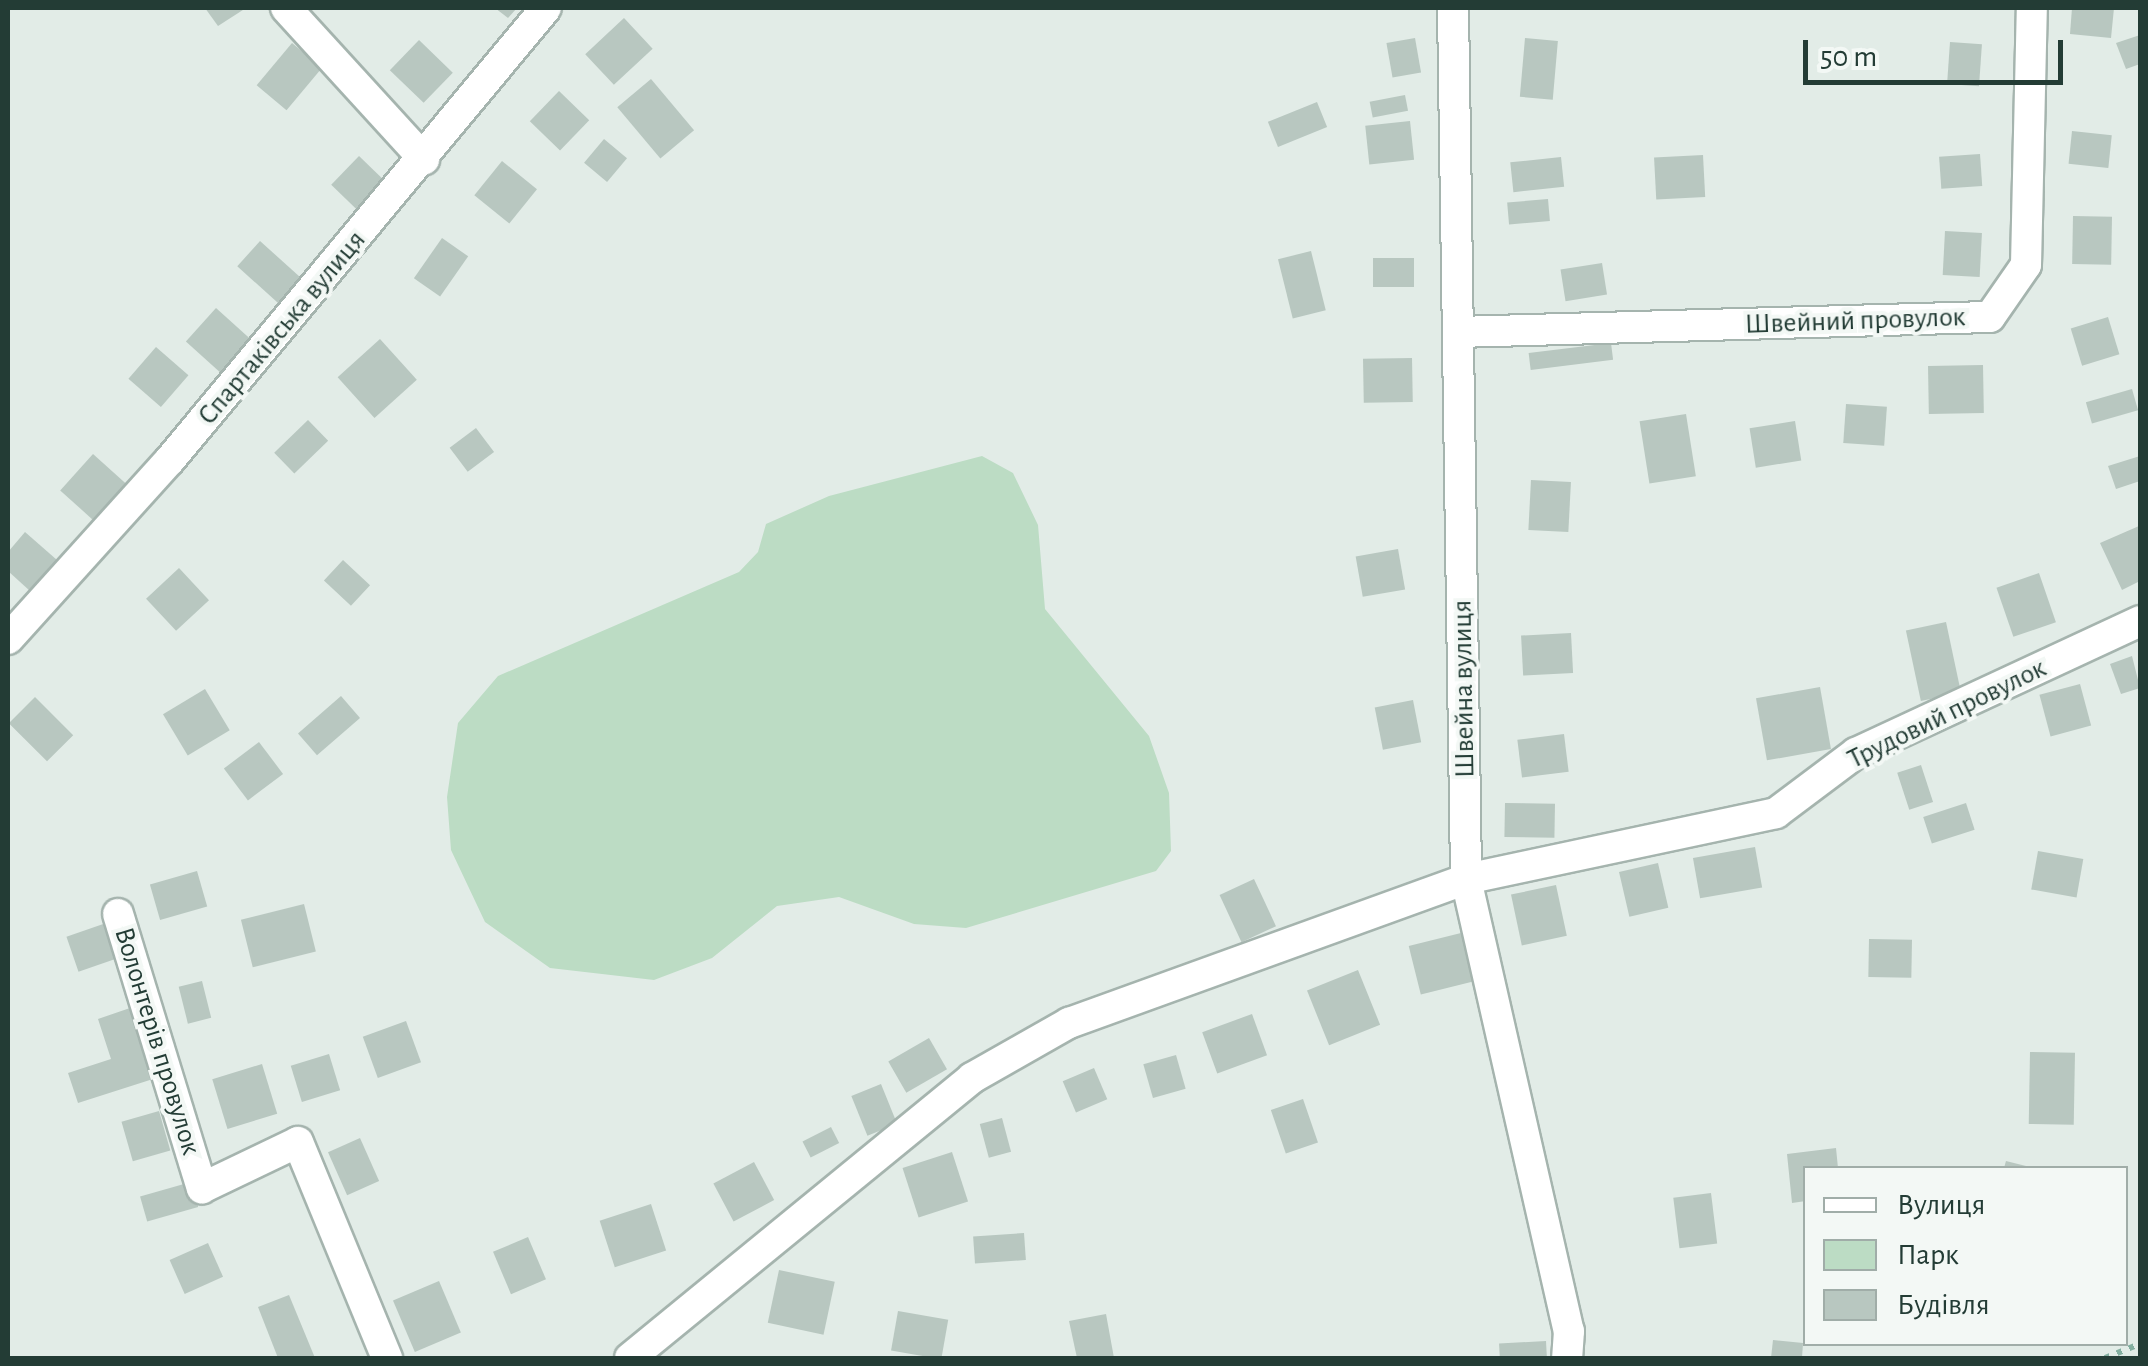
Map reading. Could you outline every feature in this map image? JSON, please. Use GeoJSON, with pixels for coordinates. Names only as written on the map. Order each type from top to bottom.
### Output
{"type":"FeatureCollection","features":[{"type":"Feature","properties":{"kind":"street"},"geometry":{"type":"LineString","coordinates":[[286,8],[424,159]]}},
{"type":"Feature","properties":{"kind":"street","name":"Спартаківська вулиця"},"geometry":{"type":"LineString","coordinates":[[8,640],[424,159],[546,8]]}},
{"type":"Feature","properties":{"kind":"street","name":"Швейна вулиця"},"geometry":{"type":"LineString","coordinates":[[1454,8],[1466,879],[1569,1331],[1567,1358]]}},
{"type":"Feature","properties":{"kind":"street","name":"Швейний провулок"},"geometry":{"type":"LineString","coordinates":[[1458,332],[1990,317],[2026,265],[2032,8]]}},
{"type":"Feature","properties":{"kind":"street","name":"Трудовий провулок"},"geometry":{"type":"LineString","coordinates":[[630,1358],[972,1078],[1069,1022],[1466,879],[1776,813],[1856,753],[2140,622]]}},
{"type":"Feature","properties":{"kind":"street","name":"Волонтерів провулок"},"geometry":{"type":"LineString","coordinates":[[118,914],[202,1188],[298,1142],[387,1358]]}},
{"type":"Feature","properties":{"kind":"path"},"geometry":{"type":"LineString","coordinates":[[2105,1358],[2140,1344]]}},
{"type":"Feature","properties":{"kind":"green space"},"geometry":{"type":"Polygon","coordinates":[[[982,456],[1013,473],[1038,525],[1045,609],[1149,736],[1169,793],[1171,851],[1156,871],[966,928],[914,924],[839,897],[777,906],[712,958],[654,980],[550,968],[485,922],[451,850],[447,797],[458,723],[498,676],[739,572],[758,552],[766,524],[829,496],[982,456]]]}},
{"type":"Feature","properties":{"kind":"building"},"geometry":{"type":"Polygon","coordinates":[[[205,8],[246,8],[218,26],[205,8]]]}},
{"type":"Feature","properties":{"kind":"building"},"geometry":{"type":"Polygon","coordinates":[[[495,8],[517,8],[508,18],[495,8]]]}},
{"type":"Feature","properties":{"kind":"building"},"geometry":{"type":"Polygon","coordinates":[[[2072,8],[2114,8],[2111,38],[2070,34],[2072,8]]]}},
{"type":"Feature","properties":{"kind":"building"},"geometry":{"type":"Polygon","coordinates":[[[624,18],[653,49],[614,85],[585,54],[624,18]]]}},
{"type":"Feature","properties":{"kind":"building"},"geometry":{"type":"Polygon","coordinates":[[[2140,35],[2140,64],[2126,69],[2116,43],[2140,35]]]}},
{"type":"Feature","properties":{"kind":"building"},"geometry":{"type":"Polygon","coordinates":[[[1415,38],[1421,72],[1393,78],[1386,43],[1415,38]]]}},
{"type":"Feature","properties":{"kind":"building"},"geometry":{"type":"Polygon","coordinates":[[[1525,38],[1558,41],[1553,100],[1520,97],[1525,38]]]}},
{"type":"Feature","properties":{"kind":"building"},"geometry":{"type":"Polygon","coordinates":[[[419,40],[453,73],[424,103],[390,70],[419,40]]]}},
{"type":"Feature","properties":{"kind":"building"},"geometry":{"type":"Polygon","coordinates":[[[1950,42],[1982,44],[1979,86],[1947,84],[1950,42]]]}},
{"type":"Feature","properties":{"kind":"building"},"geometry":{"type":"Polygon","coordinates":[[[292,43],[322,68],[287,110],[257,85],[292,43]]]}},
{"type":"Feature","properties":{"kind":"building"},"geometry":{"type":"Polygon","coordinates":[[[651,79],[694,130],[660,159],[617,107],[651,79]]]}},
{"type":"Feature","properties":{"kind":"building"},"geometry":{"type":"Polygon","coordinates":[[[559,91],[589,120],[560,150],[530,121],[559,91]]]}},
{"type":"Feature","properties":{"kind":"building"},"geometry":{"type":"Polygon","coordinates":[[[1405,95],[1408,111],[1373,118],[1370,102],[1405,95]]]}},
{"type":"Feature","properties":{"kind":"building"},"geometry":{"type":"Polygon","coordinates":[[[1317,102],[1327,127],[1278,147],[1268,122],[1317,102]]]}},
{"type":"Feature","properties":{"kind":"building"},"geometry":{"type":"Polygon","coordinates":[[[1410,121],[1414,160],[1369,164],[1365,126],[1410,121]]]}},
{"type":"Feature","properties":{"kind":"building"},"geometry":{"type":"Polygon","coordinates":[[[2072,131],[2112,135],[2108,168],[2069,164],[2072,131]]]}},
{"type":"Feature","properties":{"kind":"building"},"geometry":{"type":"Polygon","coordinates":[[[604,139],[627,158],[607,182],[584,163],[604,139]]]}},
{"type":"Feature","properties":{"kind":"building"},"geometry":{"type":"Polygon","coordinates":[[[1980,154],[1982,186],[1941,189],[1939,157],[1980,154]]]}},
{"type":"Feature","properties":{"kind":"building"},"geometry":{"type":"Polygon","coordinates":[[[1703,155],[1705,197],[1656,200],[1654,158],[1703,155]]]}},
{"type":"Feature","properties":{"kind":"building"},"geometry":{"type":"Polygon","coordinates":[[[359,156],[386,182],[358,210],[331,185],[359,156]]]}},
{"type":"Feature","properties":{"kind":"building"},"geometry":{"type":"Polygon","coordinates":[[[1561,157],[1564,187],[1513,192],[1510,162],[1561,157]]]}},
{"type":"Feature","properties":{"kind":"building"},"geometry":{"type":"Polygon","coordinates":[[[502,161],[537,189],[509,224],[474,195],[502,161]]]}},
{"type":"Feature","properties":{"kind":"building"},"geometry":{"type":"Polygon","coordinates":[[[1548,199],[1550,221],[1509,224],[1507,203],[1548,199]]]}},
{"type":"Feature","properties":{"kind":"building"},"geometry":{"type":"Polygon","coordinates":[[[2073,216],[2112,217],[2111,265],[2072,264],[2073,216]]]}},
{"type":"Feature","properties":{"kind":"building"},"geometry":{"type":"Polygon","coordinates":[[[1945,231],[1982,233],[1980,277],[1943,275],[1945,231]]]}},
{"type":"Feature","properties":{"kind":"building"},"geometry":{"type":"Polygon","coordinates":[[[442,238],[468,256],[440,296],[414,278],[442,238]]]}},
{"type":"Feature","properties":{"kind":"building"},"geometry":{"type":"Polygon","coordinates":[[[260,241],[306,282],[283,308],[237,266],[260,241]]]}},
{"type":"Feature","properties":{"kind":"building"},"geometry":{"type":"Polygon","coordinates":[[[1311,251],[1326,310],[1293,318],[1278,259],[1311,251]]]}},
{"type":"Feature","properties":{"kind":"building"},"geometry":{"type":"Polygon","coordinates":[[[1373,258],[1414,258],[1414,287],[1373,287],[1373,258]]]}},
{"type":"Feature","properties":{"kind":"building"},"geometry":{"type":"Polygon","coordinates":[[[1602,263],[1607,295],[1566,301],[1561,270],[1602,263]]]}},
{"type":"Feature","properties":{"kind":"building"},"geometry":{"type":"Polygon","coordinates":[[[216,308],[251,339],[221,373],[186,341],[216,308]]]}},
{"type":"Feature","properties":{"kind":"building"},"geometry":{"type":"Polygon","coordinates":[[[2108,317],[2119,354],[2082,366],[2071,328],[2108,317]]]}},
{"type":"Feature","properties":{"kind":"building"},"geometry":{"type":"Polygon","coordinates":[[[380,339],[417,380],[374,418],[338,377],[380,339]]]}},
{"type":"Feature","properties":{"kind":"building"},"geometry":{"type":"Polygon","coordinates":[[[1611,343],[1613,360],[1531,370],[1529,353],[1611,343]]]}},
{"type":"Feature","properties":{"kind":"building"},"geometry":{"type":"Polygon","coordinates":[[[156,347],[188,375],[161,407],[128,379],[156,347]]]}},
{"type":"Feature","properties":{"kind":"building"},"geometry":{"type":"Polygon","coordinates":[[[1412,358],[1413,402],[1364,403],[1363,359],[1412,358]]]}},
{"type":"Feature","properties":{"kind":"building"},"geometry":{"type":"Polygon","coordinates":[[[1983,365],[1984,413],[1929,414],[1928,366],[1983,365]]]}},
{"type":"Feature","properties":{"kind":"building"},"geometry":{"type":"Polygon","coordinates":[[[2132,389],[2138,410],[2092,423],[2086,402],[2132,389]]]}},
{"type":"Feature","properties":{"kind":"building"},"geometry":{"type":"Polygon","coordinates":[[[1846,404],[1887,407],[1884,446],[1843,443],[1846,404]]]}},
{"type":"Feature","properties":{"kind":"building"},"geometry":{"type":"Polygon","coordinates":[[[1686,414],[1696,476],[1649,484],[1640,421],[1686,414]]]}},
{"type":"Feature","properties":{"kind":"building"},"geometry":{"type":"Polygon","coordinates":[[[308,420],[328,441],[294,474],[274,453],[308,420]]]}},
{"type":"Feature","properties":{"kind":"building"},"geometry":{"type":"Polygon","coordinates":[[[1795,421],[1801,461],[1756,468],[1750,428],[1795,421]]]}},
{"type":"Feature","properties":{"kind":"building"},"geometry":{"type":"Polygon","coordinates":[[[476,428],[494,452],[468,472],[450,448],[476,428]]]}},
{"type":"Feature","properties":{"kind":"building"},"geometry":{"type":"Polygon","coordinates":[[[93,454],[127,485],[94,521],[60,490],[93,454]]]}},
{"type":"Feature","properties":{"kind":"building"},"geometry":{"type":"Polygon","coordinates":[[[2140,456],[2140,481],[2116,489],[2108,466],[2140,456]]]}},
{"type":"Feature","properties":{"kind":"building"},"geometry":{"type":"Polygon","coordinates":[[[1531,480],[1571,482],[1568,532],[1528,530],[1531,480]]]}},
{"type":"Feature","properties":{"kind":"building"},"geometry":{"type":"Polygon","coordinates":[[[2139,526],[2140,581],[2122,590],[2100,543],[2139,526]]]}},
{"type":"Feature","properties":{"kind":"building"},"geometry":{"type":"Polygon","coordinates":[[[25,532],[57,560],[30,591],[8,571],[8,552],[25,532]]]}},
{"type":"Feature","properties":{"kind":"building"},"geometry":{"type":"Polygon","coordinates":[[[1398,549],[1405,589],[1363,597],[1356,556],[1398,549]]]}},
{"type":"Feature","properties":{"kind":"building"},"geometry":{"type":"Polygon","coordinates":[[[343,560],[370,585],[351,606],[324,580],[343,560]]]}},
{"type":"Feature","properties":{"kind":"building"},"geometry":{"type":"Polygon","coordinates":[[[179,568],[209,600],[176,631],[146,599],[179,568]]]}},
{"type":"Feature","properties":{"kind":"building"},"geometry":{"type":"Polygon","coordinates":[[[2039,573],[2056,622],[2013,637],[1996,588],[2039,573]]]}},
{"type":"Feature","properties":{"kind":"building"},"geometry":{"type":"Polygon","coordinates":[[[1946,622],[1961,692],[1921,701],[1906,631],[1946,622]]]}},
{"type":"Feature","properties":{"kind":"building"},"geometry":{"type":"Polygon","coordinates":[[[1571,633],[1573,673],[1523,676],[1521,636],[1571,633]]]}},
{"type":"Feature","properties":{"kind":"building"},"geometry":{"type":"Polygon","coordinates":[[[2132,656],[2140,688],[2121,694],[2110,664],[2132,656]]]}},
{"type":"Feature","properties":{"kind":"building"},"geometry":{"type":"Polygon","coordinates":[[[2080,684],[2091,726],[2051,736],[2039,695],[2080,684]]]}},
{"type":"Feature","properties":{"kind":"building"},"geometry":{"type":"Polygon","coordinates":[[[1820,687],[1831,749],[1767,760],[1756,698],[1820,687]]]}},
{"type":"Feature","properties":{"kind":"building"},"geometry":{"type":"Polygon","coordinates":[[[205,689],[230,730],[188,755],[163,714],[205,689]]]}},
{"type":"Feature","properties":{"kind":"building"},"geometry":{"type":"Polygon","coordinates":[[[341,696],[360,718],[317,755],[298,733],[341,696]]]}},
{"type":"Feature","properties":{"kind":"building"},"geometry":{"type":"Polygon","coordinates":[[[35,697],[73,735],[47,761],[9,723],[35,697]]]}},
{"type":"Feature","properties":{"kind":"building"},"geometry":{"type":"Polygon","coordinates":[[[1413,700],[1421,742],[1383,750],[1375,707],[1413,700]]]}},
{"type":"Feature","properties":{"kind":"building"},"geometry":{"type":"Polygon","coordinates":[[[1564,734],[1569,772],[1522,777],[1517,740],[1564,734]]]}},
{"type":"Feature","properties":{"kind":"building"},"geometry":{"type":"Polygon","coordinates":[[[259,742],[283,774],[248,800],[224,768],[259,742]]]}},
{"type":"Feature","properties":{"kind":"building"},"geometry":{"type":"Polygon","coordinates":[[[1921,765],[1933,802],[1909,810],[1897,773],[1921,765]]]}},
{"type":"Feature","properties":{"kind":"building"},"geometry":{"type":"Polygon","coordinates":[[[1505,803],[1555,804],[1554,838],[1504,837],[1505,803]]]}},
{"type":"Feature","properties":{"kind":"building"},"geometry":{"type":"Polygon","coordinates":[[[1966,803],[1975,830],[1932,844],[1923,817],[1966,803]]]}},
{"type":"Feature","properties":{"kind":"building"},"geometry":{"type":"Polygon","coordinates":[[[1755,847],[1762,887],[1700,898],[1693,858],[1755,847]]]}},
{"type":"Feature","properties":{"kind":"building"},"geometry":{"type":"Polygon","coordinates":[[[2038,851],[2083,859],[2077,897],[2031,889],[2038,851]]]}},
{"type":"Feature","properties":{"kind":"building"},"geometry":{"type":"Polygon","coordinates":[[[1658,863],[1668,908],[1629,917],[1619,872],[1658,863]]]}},
{"type":"Feature","properties":{"kind":"building"},"geometry":{"type":"Polygon","coordinates":[[[197,871],[207,907],[160,920],[150,885],[197,871]]]}},
{"type":"Feature","properties":{"kind":"building"},"geometry":{"type":"Polygon","coordinates":[[[1254,879],[1276,926],[1242,942],[1220,895],[1254,879]]]}},
{"type":"Feature","properties":{"kind":"building"},"geometry":{"type":"Polygon","coordinates":[[[1556,885],[1567,936],[1522,945],[1511,895],[1556,885]]]}},
{"type":"Feature","properties":{"kind":"building"},"geometry":{"type":"Polygon","coordinates":[[[304,904],[316,952],[253,967],[241,920],[304,904]]]}},
{"type":"Feature","properties":{"kind":"building"},"geometry":{"type":"Polygon","coordinates":[[[109,922],[121,957],[78,972],[66,937],[109,922]]]}},
{"type":"Feature","properties":{"kind":"building"},"geometry":{"type":"Polygon","coordinates":[[[1465,932],[1477,981],[1421,995],[1409,946],[1465,932]]]}},
{"type":"Feature","properties":{"kind":"building"},"geometry":{"type":"Polygon","coordinates":[[[1869,939],[1912,940],[1911,978],[1868,977],[1869,939]]]}},
{"type":"Feature","properties":{"kind":"building"},"geometry":{"type":"Polygon","coordinates":[[[1358,970],[1380,1025],[1329,1045],[1307,991],[1358,970]]]}},
{"type":"Feature","properties":{"kind":"building"},"geometry":{"type":"Polygon","coordinates":[[[202,981],[211,1018],[188,1024],[179,987],[202,981]]]}},
{"type":"Feature","properties":{"kind":"building"},"geometry":{"type":"Polygon","coordinates":[[[130,1008],[153,1079],[78,1103],[68,1073],[111,1059],[98,1019],[130,1008]]]}},
{"type":"Feature","properties":{"kind":"building"},"geometry":{"type":"Polygon","coordinates":[[[1252,1014],[1267,1055],[1217,1073],[1202,1032],[1252,1014]]]}},
{"type":"Feature","properties":{"kind":"building"},"geometry":{"type":"Polygon","coordinates":[[[406,1021],[421,1062],[378,1078],[363,1037],[406,1021]]]}},
{"type":"Feature","properties":{"kind":"building"},"geometry":{"type":"Polygon","coordinates":[[[929,1038],[947,1069],[906,1093],[888,1062],[929,1038]]]}},
{"type":"Feature","properties":{"kind":"building"},"geometry":{"type":"Polygon","coordinates":[[[2030,1052],[2075,1053],[2074,1125],[2029,1124],[2030,1052]]]}},
{"type":"Feature","properties":{"kind":"building"},"geometry":{"type":"Polygon","coordinates":[[[329,1054],[340,1090],[302,1102],[291,1066],[329,1054]]]}},
{"type":"Feature","properties":{"kind":"building"},"geometry":{"type":"Polygon","coordinates":[[[1176,1055],[1186,1089],[1153,1098],[1143,1064],[1176,1055]]]}},
{"type":"Feature","properties":{"kind":"building"},"geometry":{"type":"Polygon","coordinates":[[[262,1064],[277,1114],[227,1129],[212,1079],[262,1064]]]}},
{"type":"Feature","properties":{"kind":"building"},"geometry":{"type":"Polygon","coordinates":[[[1094,1068],[1107,1099],[1076,1113],[1063,1081],[1094,1068]]]}},
{"type":"Feature","properties":{"kind":"building"},"geometry":{"type":"Polygon","coordinates":[[[881,1084],[897,1124],[867,1136],[851,1096],[881,1084]]]}},
{"type":"Feature","properties":{"kind":"building"},"geometry":{"type":"Polygon","coordinates":[[[1303,1099],[1318,1142],[1286,1154],[1271,1110],[1303,1099]]]}},
{"type":"Feature","properties":{"kind":"building"},"geometry":{"type":"Polygon","coordinates":[[[159,1111],[170,1150],[133,1161],[122,1122],[159,1111]]]}},
{"type":"Feature","properties":{"kind":"building"},"geometry":{"type":"Polygon","coordinates":[[[1002,1118],[1011,1152],[989,1158],[980,1124],[1002,1118]]]}},
{"type":"Feature","properties":{"kind":"building"},"geometry":{"type":"Polygon","coordinates":[[[831,1127],[839,1143],[811,1158],[802,1142],[831,1127]]]}},
{"type":"Feature","properties":{"kind":"building"},"geometry":{"type":"Polygon","coordinates":[[[360,1138],[379,1181],[347,1195],[328,1152],[360,1138]]]}},
{"type":"Feature","properties":{"kind":"building"},"geometry":{"type":"Polygon","coordinates":[[[1836,1148],[1838,1166],[1803,1166],[1803,1201],[1792,1203],[1787,1154],[1836,1148]]]}},
{"type":"Feature","properties":{"kind":"building"},"geometry":{"type":"Polygon","coordinates":[[[952,1152],[968,1201],[919,1218],[903,1168],[952,1152]]]}},
{"type":"Feature","properties":{"kind":"building"},"geometry":{"type":"Polygon","coordinates":[[[754,1162],[774,1200],[734,1222],[713,1184],[754,1162]]]}},
{"type":"Feature","properties":{"kind":"building"},"geometry":{"type":"Polygon","coordinates":[[[191,1182],[198,1207],[147,1222],[140,1197],[191,1182]]]}},
{"type":"Feature","properties":{"kind":"building"},"geometry":{"type":"Polygon","coordinates":[[[1711,1193],[1717,1244],[1679,1248],[1673,1198],[1711,1193]]]}},
{"type":"Feature","properties":{"kind":"building"},"geometry":{"type":"Polygon","coordinates":[[[651,1204],[666,1251],[615,1267],[600,1221],[651,1204]]]}},
{"type":"Feature","properties":{"kind":"building"},"geometry":{"type":"Polygon","coordinates":[[[1024,1233],[1026,1260],[975,1263],[973,1237],[1024,1233]]]}},
{"type":"Feature","properties":{"kind":"building"},"geometry":{"type":"Polygon","coordinates":[[[528,1237],[546,1279],[511,1294],[493,1252],[528,1237]]]}},
{"type":"Feature","properties":{"kind":"building"},"geometry":{"type":"Polygon","coordinates":[[[208,1243],[223,1277],[185,1294],[170,1260],[208,1243]]]}},
{"type":"Feature","properties":{"kind":"building"},"geometry":{"type":"Polygon","coordinates":[[[779,1270],[835,1282],[824,1335],[768,1323],[779,1270]]]}},
{"type":"Feature","properties":{"kind":"building"},"geometry":{"type":"Polygon","coordinates":[[[439,1281],[461,1333],[415,1352],[393,1301],[439,1281]]]}},
{"type":"Feature","properties":{"kind":"building"},"geometry":{"type":"Polygon","coordinates":[[[289,1295],[315,1358],[278,1358],[258,1307],[289,1295]]]}},
{"type":"Feature","properties":{"kind":"building"},"geometry":{"type":"Polygon","coordinates":[[[898,1311],[948,1320],[941,1358],[891,1350],[898,1311]]]}},
{"type":"Feature","properties":{"kind":"building"},"geometry":{"type":"Polygon","coordinates":[[[1106,1314],[1114,1358],[1077,1358],[1069,1321],[1106,1314]]]}},
{"type":"Feature","properties":{"kind":"building"},"geometry":{"type":"Polygon","coordinates":[[[1773,1340],[1803,1343],[1802,1358],[1771,1358],[1773,1340]]]}},
{"type":"Feature","properties":{"kind":"building"},"geometry":{"type":"Polygon","coordinates":[[[1546,1341],[1547,1358],[1500,1358],[1499,1343],[1546,1341]]]}}]}
